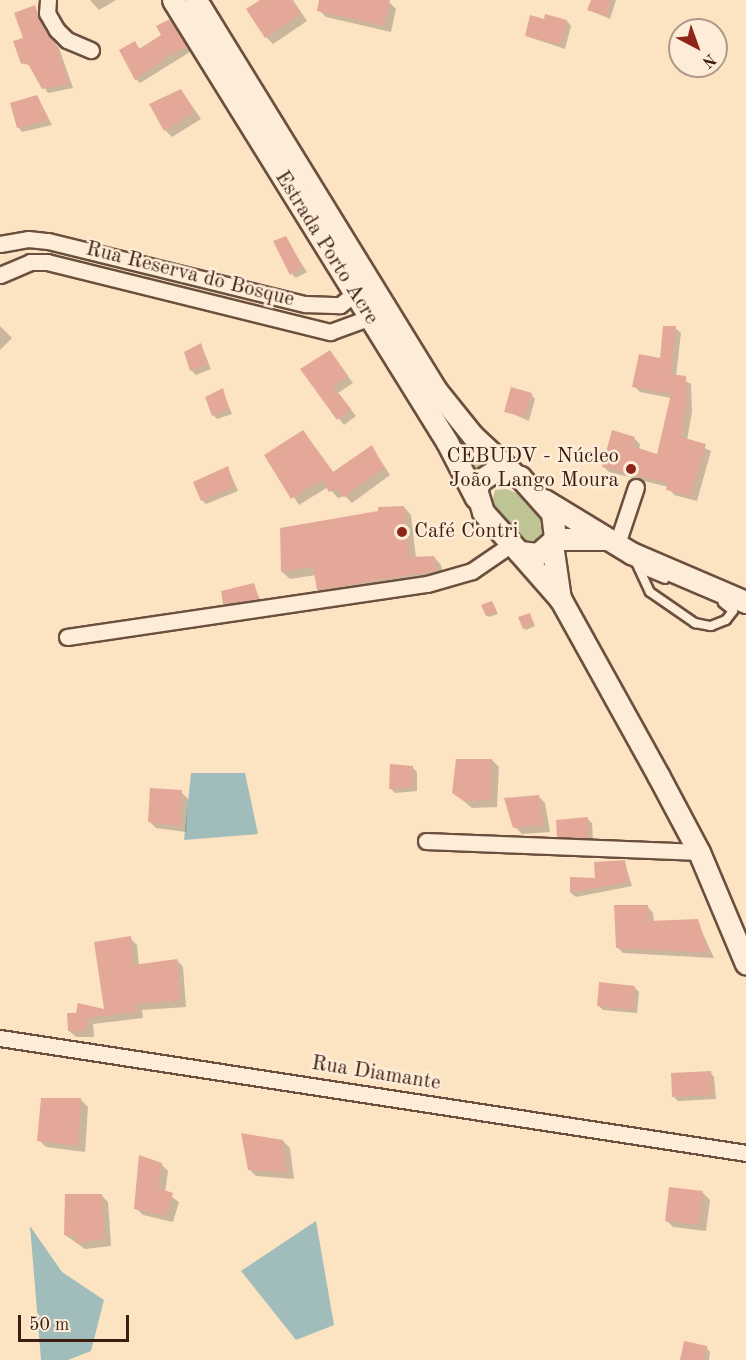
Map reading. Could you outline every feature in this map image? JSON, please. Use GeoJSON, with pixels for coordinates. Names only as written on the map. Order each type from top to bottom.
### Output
{"type":"FeatureCollection","features":[{"type":"Feature","properties":{"kind":"main road","name":"Estrada Porto Acre"},"geometry":{"type":"LineString","coordinates":[[173,0],[447,442],[476,498],[515,548],[561,600]]}},
{"type":"Feature","properties":{"kind":"main road","name":"Estrada Porto Acre"},"geometry":{"type":"LineString","coordinates":[[198,1],[436,390],[473,436],[513,473],[544,499],[622,551]]}},
{"type":"Feature","properties":{"kind":"main road"},"geometry":{"type":"LineString","coordinates":[[476,498],[476,489],[488,474],[496,470],[513,473]]}},
{"type":"Feature","properties":{"kind":"main road"},"geometry":{"type":"LineString","coordinates":[[544,499],[555,521],[553,542],[561,600],[699,852],[746,964]]}},
{"type":"Feature","properties":{"kind":"main road"},"geometry":{"type":"LineString","coordinates":[[515,548],[538,554],[553,542],[622,551],[746,602]]}},
{"type":"Feature","properties":{"kind":"street"},"geometry":{"type":"LineString","coordinates":[[48,0],[47,13],[57,30],[67,40],[91,50]]}},
{"type":"Feature","properties":{"kind":"street","name":"Rua Reserva do Bosque"},"geometry":{"type":"LineString","coordinates":[[0,244],[28,239],[48,242],[315,305],[340,305],[354,294]]}},
{"type":"Feature","properties":{"kind":"street","name":"Rua Reserva do Bosque"},"geometry":{"type":"LineString","coordinates":[[2,268],[30,262],[65,265],[330,332],[369,318]]}},
{"type":"Feature","properties":{"kind":"street"},"geometry":{"type":"LineString","coordinates":[[622,551],[636,488]]}},
{"type":"Feature","properties":{"kind":"street"},"geometry":{"type":"LineString","coordinates":[[67,637],[427,584],[472,571],[515,548]]}},
{"type":"Feature","properties":{"kind":"street"},"geometry":{"type":"LineString","coordinates":[[426,841],[699,852]]}},
{"type":"Feature","properties":{"kind":"street","name":"Rua Diamante"},"geometry":{"type":"LineString","coordinates":[[0,1038],[746,1153]]}},
{"type":"Feature","properties":{"kind":"lane"},"geometry":{"type":"LineString","coordinates":[[622,551],[729,605],[733,610],[726,620],[711,626],[695,623],[651,592],[622,551]]}},
{"type":"Feature","properties":{"kind":"green space"},"geometry":{"type":"Polygon","coordinates":[[[452,435],[489,467],[475,479],[452,435]]]}},
{"type":"Feature","properties":{"kind":"green space"},"geometry":{"type":"Polygon","coordinates":[[[506,489],[522,495],[544,518],[546,531],[541,541],[519,540],[491,506],[495,490],[506,489]]]}},
{"type":"Feature","properties":{"kind":"water"},"geometry":{"type":"Polygon","coordinates":[[[191,773],[245,773],[258,834],[184,840],[191,773]]]}},
{"type":"Feature","properties":{"kind":"water"},"geometry":{"type":"Polygon","coordinates":[[[316,1221],[334,1325],[296,1340],[241,1271],[316,1221]]]}},
{"type":"Feature","properties":{"kind":"water"},"geometry":{"type":"Polygon","coordinates":[[[30,1226],[62,1272],[104,1300],[91,1351],[68,1360],[41,1360],[30,1226]]]}},
{"type":"Feature","properties":{"kind":"building"},"geometry":{"type":"Polygon","coordinates":[[[260,0],[292,0],[301,14],[265,38],[246,9],[260,0]]]}},
{"type":"Feature","properties":{"kind":"building"},"geometry":{"type":"Polygon","coordinates":[[[319,0],[390,0],[384,26],[317,11],[319,0]]]}},
{"type":"Feature","properties":{"kind":"building"},"geometry":{"type":"Polygon","coordinates":[[[591,0],[611,0],[606,16],[587,10],[591,0]]]}},
{"type":"Feature","properties":{"kind":"building"},"geometry":{"type":"Polygon","coordinates":[[[35,5],[44,30],[55,41],[69,84],[42,89],[27,62],[21,64],[13,41],[23,38],[14,13],[35,5]]]}},
{"type":"Feature","properties":{"kind":"building"},"geometry":{"type":"Polygon","coordinates":[[[545,14],[567,20],[561,45],[525,36],[530,15],[544,19],[545,14]]]}},
{"type":"Feature","properties":{"kind":"building"},"geometry":{"type":"Polygon","coordinates":[[[170,19],[187,47],[171,54],[135,80],[119,50],[135,41],[139,49],[161,35],[156,26],[170,19]]]}},
{"type":"Feature","properties":{"kind":"building"},"geometry":{"type":"Polygon","coordinates":[[[181,89],[195,112],[164,131],[149,104],[181,89]]]}},
{"type":"Feature","properties":{"kind":"building"},"geometry":{"type":"Polygon","coordinates":[[[37,95],[49,120],[17,128],[10,103],[37,95]]]}},
{"type":"Feature","properties":{"kind":"building"},"geometry":{"type":"Polygon","coordinates":[[[286,236],[303,267],[290,275],[273,241],[286,236]]]}},
{"type":"Feature","properties":{"kind":"building"},"geometry":{"type":"Polygon","coordinates":[[[663,326],[676,326],[671,374],[686,376],[687,405],[681,437],[706,444],[691,496],[666,490],[668,483],[602,467],[612,430],[635,437],[632,446],[657,454],[671,394],[632,387],[639,354],[660,358],[663,326]]]}},
{"type":"Feature","properties":{"kind":"building"},"geometry":{"type":"Polygon","coordinates":[[[201,343],[208,364],[190,371],[184,352],[201,343]]]}},
{"type":"Feature","properties":{"kind":"building"},"geometry":{"type":"Polygon","coordinates":[[[330,350],[348,376],[333,386],[351,409],[337,420],[300,369],[330,350]]]}},
{"type":"Feature","properties":{"kind":"building"},"geometry":{"type":"Polygon","coordinates":[[[511,387],[532,393],[525,417],[504,412],[511,387]]]}},
{"type":"Feature","properties":{"kind":"building"},"geometry":{"type":"Polygon","coordinates":[[[223,388],[229,409],[212,416],[205,397],[223,388]]]}},
{"type":"Feature","properties":{"kind":"building"},"geometry":{"type":"Polygon","coordinates":[[[303,430],[333,472],[372,445],[384,468],[344,497],[337,489],[329,492],[322,480],[291,499],[264,455],[303,430]]]}},
{"type":"Feature","properties":{"kind":"building"},"geometry":{"type":"Polygon","coordinates":[[[228,466],[234,487],[201,501],[193,482],[228,466]]]}},
{"type":"Feature","properties":{"kind":"building"},"geometry":{"type":"Polygon","coordinates":[[[404,506],[410,557],[434,556],[437,571],[317,590],[313,567],[281,572],[280,528],[378,511],[378,507],[404,506]]]}},
{"type":"Feature","properties":{"kind":"building"},"geometry":{"type":"Polygon","coordinates":[[[254,583],[259,599],[223,604],[221,591],[254,583]]]}},
{"type":"Feature","properties":{"kind":"building"},"geometry":{"type":"Polygon","coordinates":[[[492,601],[497,612],[486,616],[481,605],[492,601]]]}},
{"type":"Feature","properties":{"kind":"building"},"geometry":{"type":"Polygon","coordinates":[[[530,613],[534,624],[523,629],[518,617],[530,613]]]}},
{"type":"Feature","properties":{"kind":"building"},"geometry":{"type":"Polygon","coordinates":[[[456,759],[492,759],[491,800],[464,801],[452,793],[456,759]]]}},
{"type":"Feature","properties":{"kind":"building"},"geometry":{"type":"Polygon","coordinates":[[[390,764],[413,766],[413,787],[389,789],[390,764]]]}},
{"type":"Feature","properties":{"kind":"building"},"geometry":{"type":"Polygon","coordinates":[[[150,788],[182,790],[180,826],[148,822],[150,788]]]}},
{"type":"Feature","properties":{"kind":"building"},"geometry":{"type":"Polygon","coordinates":[[[539,795],[544,825],[513,828],[504,798],[539,795]]]}},
{"type":"Feature","properties":{"kind":"building"},"geometry":{"type":"Polygon","coordinates":[[[588,817],[589,838],[557,837],[556,820],[588,817]]]}},
{"type":"Feature","properties":{"kind":"building"},"geometry":{"type":"Polygon","coordinates":[[[625,860],[629,882],[570,893],[570,877],[595,878],[594,862],[625,860]]]}},
{"type":"Feature","properties":{"kind":"building"},"geometry":{"type":"Polygon","coordinates":[[[614,905],[648,905],[649,921],[698,919],[709,953],[616,948],[614,905]]]}},
{"type":"Feature","properties":{"kind":"building"},"geometry":{"type":"Polygon","coordinates":[[[131,936],[133,965],[177,959],[180,1000],[136,1004],[137,1012],[87,1018],[87,1031],[68,1031],[67,1013],[76,1013],[78,1003],[104,1009],[94,942],[131,936]]]}},
{"type":"Feature","properties":{"kind":"building"},"geometry":{"type":"Polygon","coordinates":[[[599,982],[635,986],[633,1010],[597,1006],[599,982]]]}},
{"type":"Feature","properties":{"kind":"building"},"geometry":{"type":"Polygon","coordinates":[[[711,1071],[712,1095],[672,1097],[671,1073],[711,1071]]]}},
{"type":"Feature","properties":{"kind":"building"},"geometry":{"type":"Polygon","coordinates":[[[41,1098],[81,1098],[78,1146],[37,1141],[41,1098]]]}},
{"type":"Feature","properties":{"kind":"building"},"geometry":{"type":"Polygon","coordinates":[[[241,1133],[283,1140],[287,1173],[248,1170],[241,1133]]]}},
{"type":"Feature","properties":{"kind":"building"},"geometry":{"type":"Polygon","coordinates":[[[139,1155],[162,1163],[158,1188],[173,1193],[166,1216],[134,1209],[139,1155]]]}},
{"type":"Feature","properties":{"kind":"building"},"geometry":{"type":"Polygon","coordinates":[[[669,1187],[703,1191],[699,1225],[665,1221],[669,1187]]]}},
{"type":"Feature","properties":{"kind":"building"},"geometry":{"type":"Polygon","coordinates":[[[65,1194],[102,1194],[105,1239],[76,1243],[76,1236],[64,1235],[65,1194]]]}},
{"type":"Feature","properties":{"kind":"building"},"geometry":{"type":"Polygon","coordinates":[[[684,1341],[707,1346],[704,1360],[680,1360],[684,1341]]]}},
{"type":"Feature","properties":{"kind":"place","name":"CEBUDV - Núcleo João Lango Moura"},"geometry":{"type":"Point","coordinates":[631,469]}},
{"type":"Feature","properties":{"kind":"place","name":"Café Contri"},"geometry":{"type":"Point","coordinates":[402,532]}}]}
